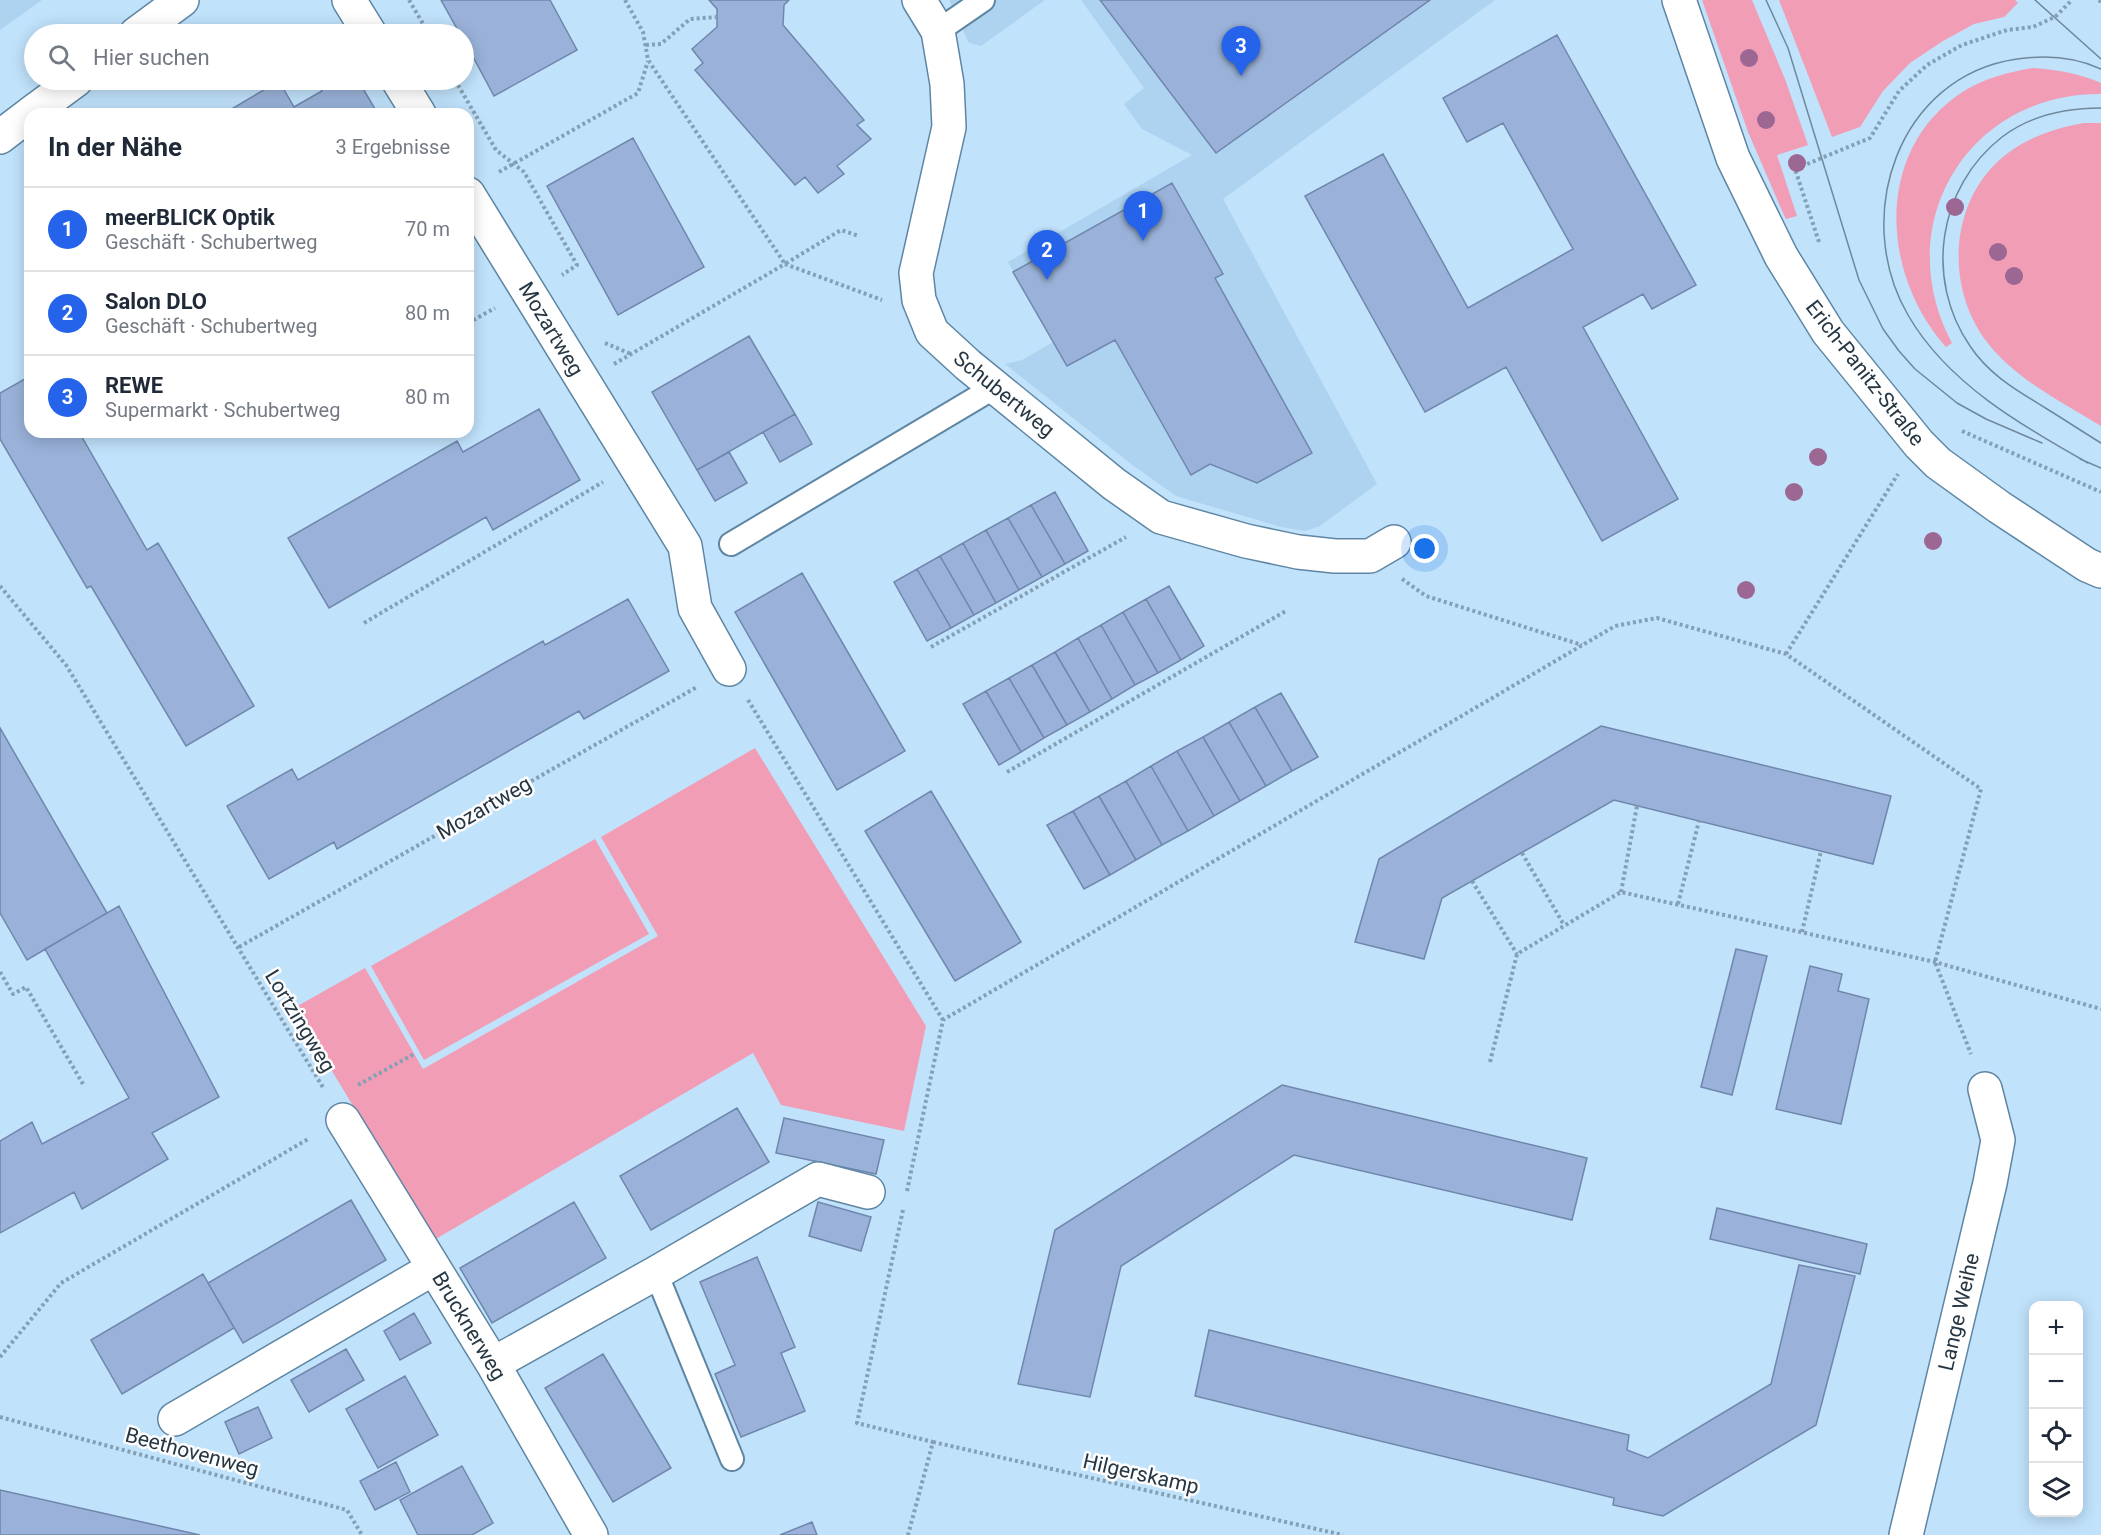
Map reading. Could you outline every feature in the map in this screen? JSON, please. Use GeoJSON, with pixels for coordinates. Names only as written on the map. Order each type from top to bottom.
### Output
{"type":"FeatureCollection","features":[{"type":"Feature","properties":{"kind":"street"},"geometry":{"type":"LineString","coordinates":[[150,24],[182,0]]}},
{"type":"Feature","properties":{"kind":"street"},"geometry":{"type":"LineString","coordinates":[[349,0],[364,24]]}},
{"type":"Feature","properties":{"kind":"street","name":"Schubertweg"},"geometry":{"type":"LineString","coordinates":[[918,0],[938,31],[947,84],[949,127],[916,273],[919,300],[932,332],[951,351],[1114,484],[1161,517],[1246,541],[1298,552],[1335,556],[1382,549]]}},
{"type":"Feature","properties":{"kind":"street","name":"Erich-Panitz-Straße"},"geometry":{"type":"LineString","coordinates":[[1679,0],[1733,158],[1780,256],[1828,332],[1918,444],[1938,462],[1999,507],[2087,565],[2101,571]]}},
{"type":"Feature","properties":{"kind":"street"},"geometry":{"type":"LineString","coordinates":[[38,108],[62,90]]}},
{"type":"Feature","properties":{"kind":"street"},"geometry":{"type":"LineString","coordinates":[[404,90],[415,108]]}},
{"type":"Feature","properties":{"kind":"street"},"geometry":{"type":"LineString","coordinates":[[0,137],[24,119]]}},
{"type":"Feature","properties":{"kind":"street","name":"Mozartweg"},"geometry":{"type":"LineString","coordinates":[[474,204],[685,546],[695,608],[729,669]]}},
{"type":"Feature","properties":{"kind":"street","name":"Lange Weihe"},"geometry":{"type":"LineString","coordinates":[[1906,1535],[1998,1140],[1985,1089]]}},
{"type":"Feature","properties":{"kind":"street","name":"Brucknerweg"},"geometry":{"type":"LineString","coordinates":[[337,1110],[493,1364],[591,1535]]}},
{"type":"Feature","properties":{"kind":"street"},"geometry":{"type":"LineString","coordinates":[[493,1364],[818,1179],[868,1192]]}},
{"type":"Feature","properties":{"kind":"street"},"geometry":{"type":"LineString","coordinates":[[175,1419],[434,1268]]}},
{"type":"Feature","properties":{"kind":"lane"},"geometry":{"type":"LineString","coordinates":[[938,31],[983,0]]}},
{"type":"Feature","properties":{"kind":"lane"},"geometry":{"type":"LineString","coordinates":[[730,544],[995,387]]}},
{"type":"Feature","properties":{"kind":"lane"},"geometry":{"type":"LineString","coordinates":[[656,1273],[732,1459]]}},
{"type":"Feature","properties":{"kind":"path"},"geometry":{"type":"LineString","coordinates":[[409,0],[423,24]]}},
{"type":"Feature","properties":{"kind":"path"},"geometry":{"type":"LineString","coordinates":[[494,175],[638,93],[648,60],[646,45],[643,32],[625,0]]}},
{"type":"Feature","properties":{"kind":"path"},"geometry":{"type":"LineString","coordinates":[[1820,246],[1795,169],[1870,138],[1899,91],[1927,65],[1962,45],[2007,30],[2033,27],[2055,17],[2072,0]]}},
{"type":"Feature","properties":{"kind":"path"},"geometry":{"type":"LineString","coordinates":[[646,45],[661,44],[690,19],[717,17]]}},
{"type":"Feature","properties":{"kind":"path"},"geometry":{"type":"LineString","coordinates":[[648,60],[784,264],[926,315]]}},
{"type":"Feature","properties":{"kind":"path"},"geometry":{"type":"LineString","coordinates":[[461,90],[471,108]]}},
{"type":"Feature","properties":{"kind":"path"},"geometry":{"type":"LineString","coordinates":[[474,112],[496,150],[524,172],[577,265],[554,281]]}},
{"type":"Feature","properties":{"kind":"path"},"geometry":{"type":"LineString","coordinates":[[583,382],[841,230],[859,236]]}},
{"type":"Feature","properties":{"kind":"path"},"geometry":{"type":"LineString","coordinates":[[603,342],[631,354]]}},
{"type":"Feature","properties":{"kind":"path"},"geometry":{"type":"LineString","coordinates":[[1786,654],[1888,487],[1918,444],[1943,420],[2101,492]]}},
{"type":"Feature","properties":{"kind":"path"},"geometry":{"type":"LineString","coordinates":[[364,623],[635,463]]}},
{"type":"Feature","properties":{"kind":"path"},"geometry":{"type":"LineString","coordinates":[[931,647],[1161,517]]}},
{"type":"Feature","properties":{"kind":"path"},"geometry":{"type":"LineString","coordinates":[[1382,549],[1426,596],[1583,646]]}},
{"type":"Feature","properties":{"kind":"path","name":"Lortzingweg"},"geometry":{"type":"LineString","coordinates":[[0,586],[66,664],[337,1110]]}},
{"type":"Feature","properties":{"kind":"path"},"geometry":{"type":"LineString","coordinates":[[1007,772],[1286,611]]}},
{"type":"Feature","properties":{"kind":"path"},"geometry":{"type":"LineString","coordinates":[[943,1020],[1615,626],[1657,618],[1786,654],[1981,789],[1935,962],[1985,1089]]}},
{"type":"Feature","properties":{"kind":"path"},"geometry":{"type":"LineString","coordinates":[[729,669],[943,1020],[906,1193]]}},
{"type":"Feature","properties":{"kind":"path","name":"Mozartweg"},"geometry":{"type":"LineString","coordinates":[[239,947],[729,669]]}},
{"type":"Feature","properties":{"kind":"path"},"geometry":{"type":"LineString","coordinates":[[1621,892],[1637,806]]}},
{"type":"Feature","properties":{"kind":"path"},"geometry":{"type":"LineString","coordinates":[[1677,904],[1699,821]]}},
{"type":"Feature","properties":{"kind":"path"},"geometry":{"type":"LineString","coordinates":[[1802,932],[1821,851]]}},
{"type":"Feature","properties":{"kind":"path"},"geometry":{"type":"LineString","coordinates":[[1522,853],[1564,926]]}},
{"type":"Feature","properties":{"kind":"path"},"geometry":{"type":"LineString","coordinates":[[1472,881],[1517,954]]}},
{"type":"Feature","properties":{"kind":"path"},"geometry":{"type":"LineString","coordinates":[[1490,1062],[1517,954],[1621,892],[1935,962],[2101,1009]]}},
{"type":"Feature","properties":{"kind":"path"},"geometry":{"type":"LineString","coordinates":[[0,972],[13,994],[26,987],[82,1084]]}},
{"type":"Feature","properties":{"kind":"path"},"geometry":{"type":"LineString","coordinates":[[0,1357],[61,1283],[337,1110],[414,1053]]}},
{"type":"Feature","properties":{"kind":"path","name":"Hilgerskamp"},"geometry":{"type":"LineString","coordinates":[[904,1204],[858,1423],[1344,1535]]}},
{"type":"Feature","properties":{"kind":"path","name":"Beethovenweg"},"geometry":{"type":"LineString","coordinates":[[0,1417],[347,1510],[362,1535]]}},
{"type":"Feature","properties":{"kind":"path"},"geometry":{"type":"LineString","coordinates":[[908,1535],[933,1442]]}},
{"type":"Feature","properties":{"kind":"shaded area"},"geometry":{"type":"Polygon","coordinates":[[[0,0],[42,0],[0,30],[0,0]]]}},
{"type":"Feature","properties":{"kind":"shaded area"},"geometry":{"type":"Polygon","coordinates":[[[949,0],[1045,0],[981,46],[969,43],[949,0]]]}},
{"type":"Feature","properties":{"kind":"shaded area"},"geometry":{"type":"Polygon","coordinates":[[[1081,0],[1495,0],[1223,199],[1377,484],[1320,526],[1305,531],[1281,527],[1176,496],[1131,464],[1005,364],[1022,360],[1053,342],[1008,262],[1192,155],[1142,129],[1124,104],[1144,88],[1081,0]]]}},
{"type":"Feature","properties":{"kind":"shaded area"},"geometry":{"type":"Polygon","coordinates":[[[1702,0],[1752,0],[1785,79],[1808,145],[1777,155],[1797,216],[1786,219],[1783,213],[1748,132],[1702,0]]]}},
{"type":"Feature","properties":{"kind":"shaded area"},"geometry":{"type":"Polygon","coordinates":[[[1779,0],[2015,0],[2018,3],[2004,17],[1974,24],[1910,63],[1883,91],[1860,127],[1832,137],[1779,0]]]}},
{"type":"Feature","properties":{"kind":"shaded area"},"geometry":{"type":"Polygon","coordinates":[[[2033,68],[2068,72],[2101,83],[2101,94],[2054,100],[2012,116],[1978,141],[1953,174],[1936,213],[1930,255],[1935,299],[1952,343],[1946,347],[1924,317],[1908,284],[1899,249],[1896,213],[1901,178],[1914,145],[1935,115],[1964,91],[1980,82],[2033,68]]]}},
{"type":"Feature","properties":{"kind":"shaded area"},"geometry":{"type":"Polygon","coordinates":[[[2084,123],[2101,123],[2101,426],[2025,379],[1998,355],[1973,320],[1964,295],[1959,269],[1959,243],[1964,217],[1974,193],[1988,171],[2008,153],[2035,137],[2084,123]]]}},
{"type":"Feature","properties":{"kind":"shaded area"},"geometry":{"type":"Polygon","coordinates":[[[755,748],[926,1026],[904,1131],[781,1105],[753,1053],[434,1240],[294,1008],[365,968],[423,1069],[658,936],[601,837],[755,748]]]}},
{"type":"Feature","properties":{"kind":"shaded area"},"geometry":{"type":"Polygon","coordinates":[[[595,839],[649,934],[424,1060],[371,966],[595,839]]]}},
{"type":"Feature","properties":{"kind":"building"},"geometry":{"type":"Polygon","coordinates":[[[441,0],[550,0],[577,50],[494,96],[474,59],[474,24],[454,24],[441,0]]]}},
{"type":"Feature","properties":{"kind":"building"},"geometry":{"type":"Polygon","coordinates":[[[709,0],[789,0],[784,5],[783,25],[864,120],[857,125],[871,139],[837,166],[844,174],[818,193],[805,177],[795,185],[695,70],[703,63],[692,49],[717,27],[717,9],[709,0]]]}},
{"type":"Feature","properties":{"kind":"building"},"geometry":{"type":"Polygon","coordinates":[[[1100,0],[1430,0],[1216,153],[1100,0]]]}},
{"type":"Feature","properties":{"kind":"building"},"geometry":{"type":"Polygon","coordinates":[[[1557,35],[1696,285],[1652,309],[1643,294],[1583,327],[1678,499],[1602,541],[1506,367],[1425,412],[1305,196],[1383,154],[1468,308],[1573,249],[1503,123],[1467,142],[1443,98],[1557,35]]]}},
{"type":"Feature","properties":{"kind":"building"},"geometry":{"type":"Polygon","coordinates":[[[264,90],[284,90],[294,107],[322,91],[364,90],[374,108],[233,108],[264,90]]]}},
{"type":"Feature","properties":{"kind":"building"},"geometry":{"type":"Polygon","coordinates":[[[633,138],[704,267],[618,315],[547,186],[633,138]]]}},
{"type":"Feature","properties":{"kind":"building"},"geometry":{"type":"Polygon","coordinates":[[[1172,183],[1223,274],[1215,278],[1312,453],[1257,483],[1210,464],[1191,475],[1115,340],[1067,366],[1013,272],[1172,183]]]}},
{"type":"Feature","properties":{"kind":"building"},"geometry":{"type":"Polygon","coordinates":[[[749,336],[795,414],[697,470],[652,392],[749,336]]]}},
{"type":"Feature","properties":{"kind":"building"},"geometry":{"type":"Polygon","coordinates":[[[24,379],[24,438],[82,438],[147,550],[158,543],[254,706],[186,746],[91,586],[87,588],[0,439],[0,393],[24,379]]]}},
{"type":"Feature","properties":{"kind":"building"},"geometry":{"type":"Polygon","coordinates":[[[539,409],[580,480],[493,530],[486,517],[329,608],[288,538],[457,441],[463,452],[539,409]]]}},
{"type":"Feature","properties":{"kind":"building"},"geometry":{"type":"Polygon","coordinates":[[[795,414],[812,444],[780,462],[763,432],[795,414]]]}},
{"type":"Feature","properties":{"kind":"building"},"geometry":{"type":"Polygon","coordinates":[[[729,452],[747,483],[715,501],[697,470],[729,452]]]}},
{"type":"Feature","properties":{"kind":"building"},"geometry":{"type":"Polygon","coordinates":[[[1055,492],[1088,551],[1065,564],[1031,505],[1055,492]]]}},
{"type":"Feature","properties":{"kind":"building"},"geometry":{"type":"Polygon","coordinates":[[[1031,505],[1065,564],[1042,577],[1008,518],[1031,505]]]}},
{"type":"Feature","properties":{"kind":"building"},"geometry":{"type":"Polygon","coordinates":[[[1008,518],[1042,577],[1019,590],[986,530],[1008,518]]]}},
{"type":"Feature","properties":{"kind":"building"},"geometry":{"type":"Polygon","coordinates":[[[986,530],[1019,590],[996,603],[963,543],[986,530]]]}},
{"type":"Feature","properties":{"kind":"building"},"geometry":{"type":"Polygon","coordinates":[[[963,543],[996,603],[974,615],[940,556],[963,543]]]}},
{"type":"Feature","properties":{"kind":"building"},"geometry":{"type":"Polygon","coordinates":[[[940,556],[974,615],[951,628],[917,569],[940,556]]]}},
{"type":"Feature","properties":{"kind":"building"},"geometry":{"type":"Polygon","coordinates":[[[917,569],[951,628],[927,641],[894,582],[917,569]]]}},
{"type":"Feature","properties":{"kind":"building"},"geometry":{"type":"Polygon","coordinates":[[[802,573],[905,751],[837,790],[735,612],[802,573]]]}},
{"type":"Feature","properties":{"kind":"building"},"geometry":{"type":"Polygon","coordinates":[[[1169,586],[1204,646],[1181,660],[1146,599],[1169,586]]]}},
{"type":"Feature","properties":{"kind":"building"},"geometry":{"type":"Polygon","coordinates":[[[628,599],[669,671],[584,719],[579,711],[337,849],[334,842],[269,879],[227,806],[292,769],[298,780],[543,641],[545,645],[628,599]]]}},
{"type":"Feature","properties":{"kind":"building"},"geometry":{"type":"Polygon","coordinates":[[[1146,599],[1181,660],[1158,673],[1123,612],[1146,599]]]}},
{"type":"Feature","properties":{"kind":"building"},"geometry":{"type":"Polygon","coordinates":[[[1123,612],[1158,673],[1135,685],[1101,625],[1123,612]]]}},
{"type":"Feature","properties":{"kind":"building"},"geometry":{"type":"Polygon","coordinates":[[[1101,625],[1135,685],[1112,699],[1078,638],[1101,625]]]}},
{"type":"Feature","properties":{"kind":"building"},"geometry":{"type":"Polygon","coordinates":[[[1078,638],[1112,699],[1090,712],[1055,652],[1078,638]]]}},
{"type":"Feature","properties":{"kind":"building"},"geometry":{"type":"Polygon","coordinates":[[[1055,652],[1090,712],[1067,725],[1032,665],[1055,652]]]}},
{"type":"Feature","properties":{"kind":"building"},"geometry":{"type":"Polygon","coordinates":[[[1032,665],[1067,725],[1044,738],[1009,678],[1032,665]]]}},
{"type":"Feature","properties":{"kind":"building"},"geometry":{"type":"Polygon","coordinates":[[[1009,678],[1044,738],[1021,752],[986,691],[1009,678]]]}},
{"type":"Feature","properties":{"kind":"building"},"geometry":{"type":"Polygon","coordinates":[[[986,691],[1021,752],[999,765],[963,704],[986,691]]]}},
{"type":"Feature","properties":{"kind":"building"},"geometry":{"type":"Polygon","coordinates":[[[1281,693],[1318,757],[1292,771],[1255,707],[1281,693]]]}},
{"type":"Feature","properties":{"kind":"building"},"geometry":{"type":"Polygon","coordinates":[[[1255,707],[1292,771],[1266,786],[1229,722],[1255,707]]]}},
{"type":"Feature","properties":{"kind":"building"},"geometry":{"type":"Polygon","coordinates":[[[1229,722],[1266,786],[1240,801],[1203,737],[1229,722]]]}},
{"type":"Feature","properties":{"kind":"building"},"geometry":{"type":"Polygon","coordinates":[[[1601,726],[1891,796],[1873,864],[1614,800],[1442,898],[1424,959],[1355,942],[1379,859],[1601,726]]]}},
{"type":"Feature","properties":{"kind":"building"},"geometry":{"type":"Polygon","coordinates":[[[0,728],[107,913],[27,960],[0,913],[0,728]]]}},
{"type":"Feature","properties":{"kind":"building"},"geometry":{"type":"Polygon","coordinates":[[[1203,737],[1240,801],[1214,816],[1177,751],[1203,737]]]}},
{"type":"Feature","properties":{"kind":"building"},"geometry":{"type":"Polygon","coordinates":[[[1177,751],[1214,816],[1188,831],[1151,766],[1177,751]]]}},
{"type":"Feature","properties":{"kind":"building"},"geometry":{"type":"Polygon","coordinates":[[[1151,766],[1188,831],[1162,845],[1126,781],[1151,766]]]}},
{"type":"Feature","properties":{"kind":"building"},"geometry":{"type":"Polygon","coordinates":[[[1126,781],[1162,845],[1136,860],[1099,796],[1126,781]]]}},
{"type":"Feature","properties":{"kind":"building"},"geometry":{"type":"Polygon","coordinates":[[[931,791],[1021,942],[955,981],[865,831],[931,791]]]}},
{"type":"Feature","properties":{"kind":"building"},"geometry":{"type":"Polygon","coordinates":[[[1099,796],[1136,860],[1110,875],[1073,811],[1099,796]]]}},
{"type":"Feature","properties":{"kind":"building"},"geometry":{"type":"Polygon","coordinates":[[[1073,811],[1110,875],[1084,889],[1047,825],[1073,811]]]}},
{"type":"Feature","properties":{"kind":"building"},"geometry":{"type":"Polygon","coordinates":[[[119,906],[219,1097],[152,1133],[168,1159],[82,1209],[74,1192],[0,1233],[0,1141],[32,1122],[42,1144],[129,1098],[45,949],[119,906]]]}},
{"type":"Feature","properties":{"kind":"building"},"geometry":{"type":"Polygon","coordinates":[[[1736,949],[1767,956],[1732,1095],[1701,1087],[1736,949]]]}},
{"type":"Feature","properties":{"kind":"building"},"geometry":{"type":"Polygon","coordinates":[[[1810,966],[1842,974],[1838,991],[1869,999],[1841,1124],[1776,1109],[1810,966]]]}},
{"type":"Feature","properties":{"kind":"building"},"geometry":{"type":"Polygon","coordinates":[[[1282,1085],[1587,1158],[1572,1220],[1294,1155],[1121,1266],[1090,1397],[1018,1384],[1055,1230],[1282,1085]]]}},
{"type":"Feature","properties":{"kind":"building"},"geometry":{"type":"Polygon","coordinates":[[[737,1108],[769,1162],[651,1230],[620,1176],[737,1108]]]}},
{"type":"Feature","properties":{"kind":"building"},"geometry":{"type":"Polygon","coordinates":[[[784,1118],[884,1140],[876,1174],[776,1153],[784,1118]]]}},
{"type":"Feature","properties":{"kind":"building"},"geometry":{"type":"Polygon","coordinates":[[[351,1200],[386,1260],[243,1343],[208,1283],[351,1200]]]}},
{"type":"Feature","properties":{"kind":"building"},"geometry":{"type":"Polygon","coordinates":[[[574,1202],[606,1258],[492,1323],[460,1268],[574,1202]]]}},
{"type":"Feature","properties":{"kind":"building"},"geometry":{"type":"Polygon","coordinates":[[[818,1202],[871,1217],[861,1251],[809,1236],[818,1202]]]}},
{"type":"Feature","properties":{"kind":"building"},"geometry":{"type":"Polygon","coordinates":[[[1717,1208],[1867,1244],[1860,1274],[1710,1239],[1717,1208]]]}},
{"type":"Feature","properties":{"kind":"building"},"geometry":{"type":"Polygon","coordinates":[[[757,1257],[795,1347],[781,1353],[805,1411],[741,1437],[715,1374],[735,1365],[700,1282],[757,1257]]]}},
{"type":"Feature","properties":{"kind":"building"},"geometry":{"type":"Polygon","coordinates":[[[1799,1265],[1855,1276],[1816,1425],[1663,1516],[1613,1505],[1614,1498],[1195,1396],[1209,1330],[1629,1435],[1627,1450],[1648,1458],[1771,1384],[1799,1265]]]}},
{"type":"Feature","properties":{"kind":"building"},"geometry":{"type":"Polygon","coordinates":[[[203,1274],[234,1328],[122,1394],[91,1340],[203,1274]]]}},
{"type":"Feature","properties":{"kind":"building"},"geometry":{"type":"Polygon","coordinates":[[[414,1313],[431,1343],[400,1360],[384,1331],[414,1313]]]}},
{"type":"Feature","properties":{"kind":"building"},"geometry":{"type":"Polygon","coordinates":[[[346,1349],[364,1380],[309,1412],[291,1380],[346,1349]]]}},
{"type":"Feature","properties":{"kind":"building"},"geometry":{"type":"Polygon","coordinates":[[[603,1354],[671,1468],[613,1502],[545,1388],[603,1354]]]}},
{"type":"Feature","properties":{"kind":"building"},"geometry":{"type":"Polygon","coordinates":[[[405,1376],[438,1435],[378,1468],[346,1409],[405,1376]]]}},
{"type":"Feature","properties":{"kind":"building"},"geometry":{"type":"Polygon","coordinates":[[[258,1407],[272,1438],[239,1454],[225,1422],[258,1407]]]}},
{"type":"Feature","properties":{"kind":"building"},"geometry":{"type":"Polygon","coordinates":[[[396,1462],[410,1492],[375,1510],[360,1481],[396,1462]]]}},
{"type":"Feature","properties":{"kind":"building"},"geometry":{"type":"Polygon","coordinates":[[[462,1466],[493,1523],[472,1535],[418,1535],[400,1500],[462,1466]]]}},
{"type":"Feature","properties":{"kind":"building"},"geometry":{"type":"Polygon","coordinates":[[[0,1490],[200,1535],[0,1535],[0,1490]]]}},
{"type":"Feature","properties":{"kind":"building"},"geometry":{"type":"Polygon","coordinates":[[[812,1522],[817,1535],[780,1535],[812,1522]]]}},
{"type":"Feature","properties":{"kind":"tram line"},"geometry":{"type":"LineString","coordinates":[[1766,0],[1788,48],[1859,280],[1883,329],[1915,369],[1957,403],[1986,419],[2042,443]]}},
{"type":"Feature","properties":{"kind":"tram line"},"geometry":{"type":"LineString","coordinates":[[2035,0],[2101,59]]}},
{"type":"Feature","properties":{"kind":"tram line"},"geometry":{"type":"LineString","coordinates":[[2088,463],[2012,418],[1988,401],[1943,362],[1908,315],[1891,277],[1884,236],[1886,195],[1896,157],[1915,122],[1942,92],[1976,71],[2017,59],[2060,58],[2101,69]]}},
{"type":"Feature","properties":{"kind":"tram line"},"geometry":{"type":"LineString","coordinates":[[2101,108],[2062,111],[2037,118],[2013,129],[1980,158],[1964,181],[1952,207],[1945,235],[1943,264],[1947,292],[1956,320],[1970,346],[1986,366],[2015,389],[2101,443]]}},
{"type":"Feature","properties":{"kind":"tram line"},"geometry":{"type":"LineString","coordinates":[[2080,459],[2101,468]]}},
{"type":"Feature","properties":{"kind":"place","name":"REWE"},"geometry":{"type":"Point","coordinates":[1241,76]}},
{"type":"Feature","properties":{"kind":"place","name":"meerBLICK Optik"},"geometry":{"type":"Point","coordinates":[1143,241]}},
{"type":"Feature","properties":{"kind":"place","name":"Salon DLO"},"geometry":{"type":"Point","coordinates":[1047,280]}}]}
